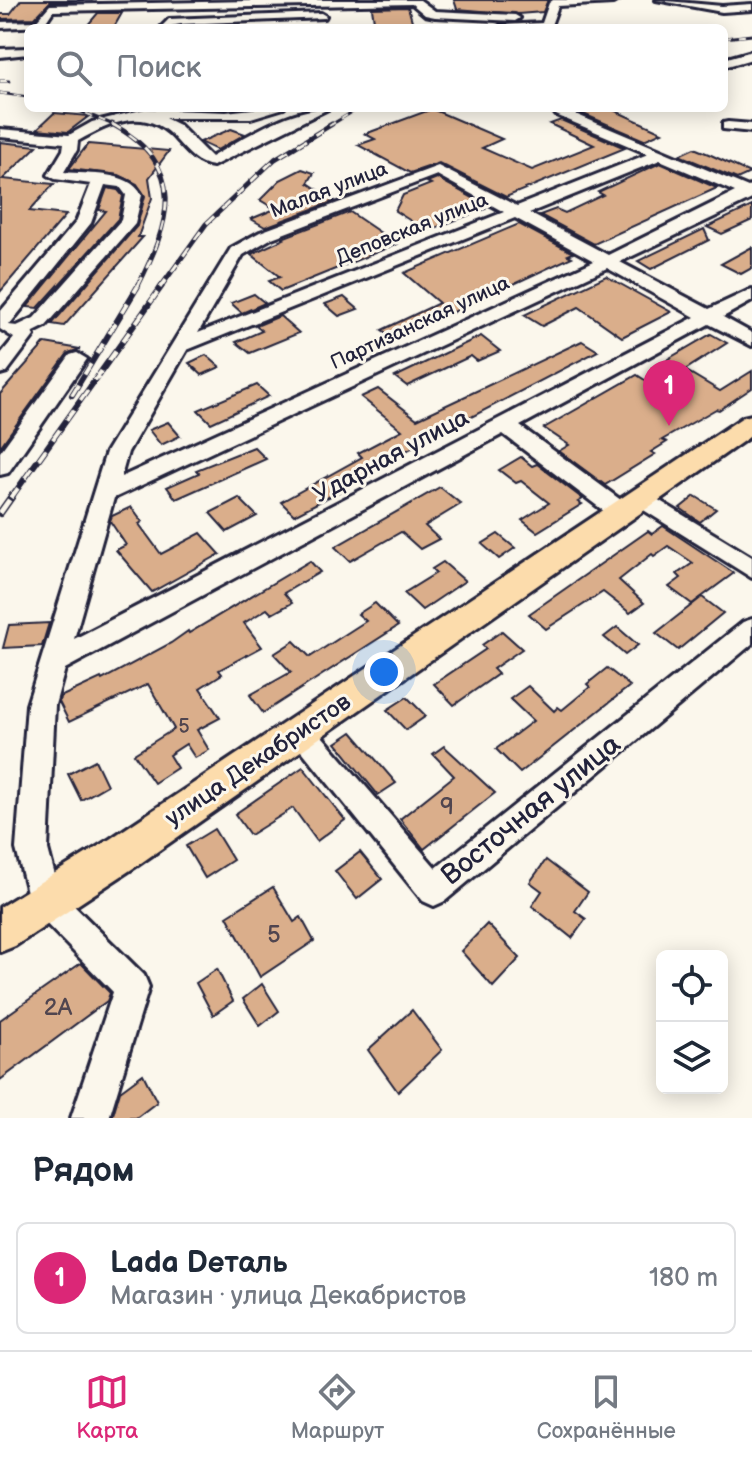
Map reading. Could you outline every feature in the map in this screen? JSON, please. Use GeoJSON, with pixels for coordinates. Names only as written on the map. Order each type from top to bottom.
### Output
{"type":"FeatureCollection","features":[{"type":"Feature","properties":{"kind":"main road","name":"улица Декабристов"},"geometry":{"type":"LineString","coordinates":[[0,931],[124,852],[752,423]]}},
{"type":"Feature","properties":{"kind":"street"},"geometry":{"type":"LineString","coordinates":[[547,24],[554,3],[613,0]]}},
{"type":"Feature","properties":{"kind":"street"},"geometry":{"type":"LineString","coordinates":[[661,0],[722,9],[752,7]]}},
{"type":"Feature","properties":{"kind":"street"},"geometry":{"type":"LineString","coordinates":[[39,24],[52,4],[414,1],[427,13],[477,15],[490,24]]}},
{"type":"Feature","properties":{"kind":"street"},"geometry":{"type":"LineString","coordinates":[[168,24],[320,16],[332,14],[332,3]]}},
{"type":"Feature","properties":{"kind":"street"},"geometry":{"type":"LineString","coordinates":[[528,17],[550,16]]}},
{"type":"Feature","properties":{"kind":"street"},"geometry":{"type":"LineString","coordinates":[[484,20],[515,18]]}},
{"type":"Feature","properties":{"kind":"street"},"geometry":{"type":"LineString","coordinates":[[0,25],[24,24]]}},
{"type":"Feature","properties":{"kind":"street"},"geometry":{"type":"LineString","coordinates":[[0,53],[24,51]]}},
{"type":"Feature","properties":{"kind":"street"},"geometry":{"type":"LineString","coordinates":[[728,62],[752,55]]}},
{"type":"Feature","properties":{"kind":"street"},"geometry":{"type":"LineString","coordinates":[[0,133],[71,139],[138,112]]}},
{"type":"Feature","properties":{"kind":"street"},"geometry":{"type":"LineString","coordinates":[[142,112],[174,128],[229,132],[255,138]]}},
{"type":"Feature","properties":{"kind":"street"},"geometry":{"type":"LineString","coordinates":[[228,112],[251,115],[262,112]]}},
{"type":"Feature","properties":{"kind":"street"},"geometry":{"type":"LineString","coordinates":[[174,128],[194,151],[206,161],[213,162],[255,138],[314,112]]}},
{"type":"Feature","properties":{"kind":"street"},"geometry":{"type":"LineString","coordinates":[[570,112],[659,155],[750,192]]}},
{"type":"Feature","properties":{"kind":"street"},"geometry":{"type":"LineString","coordinates":[[728,126],[752,128]]}},
{"type":"Feature","properties":{"kind":"street"},"geometry":{"type":"LineString","coordinates":[[8,333],[40,322],[129,221],[134,195],[129,186],[55,175],[70,150],[71,139]]}},
{"type":"Feature","properties":{"kind":"street","name":"Деповская улица"},"geometry":{"type":"LineString","coordinates":[[182,346],[659,155]]}},
{"type":"Feature","properties":{"kind":"street","name":"Малая улица"},"geometry":{"type":"LineString","coordinates":[[182,346],[237,252],[266,235],[438,170],[515,212]]}},
{"type":"Feature","properties":{"kind":"street"},"geometry":{"type":"LineString","coordinates":[[0,368],[8,333],[83,223],[97,179]]}},
{"type":"Feature","properties":{"kind":"street","name":"Партизанская улица"},"geometry":{"type":"LineString","coordinates":[[105,493],[607,262],[750,192]]}},
{"type":"Feature","properties":{"kind":"street"},"geometry":{"type":"LineString","coordinates":[[515,212],[752,340]]}},
{"type":"Feature","properties":{"kind":"street","name":"Ударная улица"},"geometry":{"type":"LineString","coordinates":[[54,662],[752,294]]}},
{"type":"Feature","properties":{"kind":"street"},"geometry":{"type":"LineString","coordinates":[[90,1118],[132,987],[45,900],[32,849],[41,705],[117,452],[182,346]]}},
{"type":"Feature","properties":{"kind":"street"},"geometry":{"type":"LineString","coordinates":[[0,468],[77,359]]}},
{"type":"Feature","properties":{"kind":"street"},"geometry":{"type":"LineString","coordinates":[[505,425],[631,505],[752,569]]}},
{"type":"Feature","properties":{"kind":"street","name":"Восточная улица"},"geometry":{"type":"LineString","coordinates":[[300,731],[434,890],[752,629]]}},
{"type":"Feature","properties":{"kind":"building"},"geometry":{"type":"Polygon","coordinates":[[[21,0],[93,0],[50,2],[35,18],[0,19],[0,14],[10,14],[21,0]]]}},
{"type":"Feature","properties":{"kind":"building"},"geometry":{"type":"Polygon","coordinates":[[[454,0],[548,0],[543,12],[518,14],[457,9],[454,0]]]}},
{"type":"Feature","properties":{"kind":"building"},"geometry":{"type":"Polygon","coordinates":[[[408,7],[413,24],[374,24],[372,8],[408,7]]]}},
{"type":"Feature","properties":{"kind":"building"},"geometry":{"type":"Polygon","coordinates":[[[98,13],[122,13],[116,24],[89,24],[98,13]]]}},
{"type":"Feature","properties":{"kind":"building"},"geometry":{"type":"Polygon","coordinates":[[[424,112],[439,112],[502,139],[482,148],[532,170],[594,145],[550,124],[561,120],[625,148],[506,197],[439,163],[410,173],[358,145],[375,139],[365,134],[424,112]]]}},
{"type":"Feature","properties":{"kind":"building"},"geometry":{"type":"Polygon","coordinates":[[[618,112],[662,132],[644,140],[581,113],[618,112]]]}},
{"type":"Feature","properties":{"kind":"building"},"geometry":{"type":"Polygon","coordinates":[[[54,113],[89,116],[68,132],[37,129],[54,113]]]}},
{"type":"Feature","properties":{"kind":"building"},"geometry":{"type":"Polygon","coordinates":[[[231,129],[245,134],[217,150],[200,142],[231,129]]]}},
{"type":"Feature","properties":{"kind":"building"},"geometry":{"type":"Polygon","coordinates":[[[0,142],[37,146],[3,179],[54,184],[29,211],[66,215],[0,292],[0,142]]]}},
{"type":"Feature","properties":{"kind":"building"},"geometry":{"type":"Polygon","coordinates":[[[88,144],[169,151],[149,178],[152,198],[138,237],[143,237],[64,326],[52,324],[137,226],[145,196],[137,184],[119,175],[69,169],[88,144]]]}},
{"type":"Feature","properties":{"kind":"building"},"geometry":{"type":"Polygon","coordinates":[[[694,148],[750,173],[737,179],[679,155],[694,148]]]}},
{"type":"Feature","properties":{"kind":"building"},"geometry":{"type":"Polygon","coordinates":[[[660,163],[717,188],[594,244],[540,215],[556,209],[565,213],[603,195],[598,192],[660,163]]]}},
{"type":"Feature","properties":{"kind":"building"},"geometry":{"type":"Polygon","coordinates":[[[302,169],[314,173],[308,183],[335,201],[265,227],[251,219],[275,209],[260,200],[280,180],[302,169]]]}},
{"type":"Feature","properties":{"kind":"building"},"geometry":{"type":"Polygon","coordinates":[[[437,178],[486,205],[482,207],[485,209],[427,231],[395,211],[403,195],[431,184],[427,182],[437,178]]]}},
{"type":"Feature","properties":{"kind":"building"},"geometry":{"type":"Polygon","coordinates":[[[107,188],[118,190],[123,196],[118,219],[38,308],[27,307],[106,211],[99,210],[107,188]]]}},
{"type":"Feature","properties":{"kind":"building"},"geometry":{"type":"Polygon","coordinates":[[[752,206],[752,220],[722,234],[707,227],[752,206]]]}},
{"type":"Feature","properties":{"kind":"building"},"geometry":{"type":"Polygon","coordinates":[[[350,212],[397,244],[281,291],[269,281],[280,277],[251,254],[282,238],[350,212]]]}},
{"type":"Feature","properties":{"kind":"building"},"geometry":{"type":"Polygon","coordinates":[[[519,224],[573,253],[568,255],[572,257],[395,339],[382,330],[439,303],[404,273],[519,224]]]}},
{"type":"Feature","properties":{"kind":"building"},"geometry":{"type":"Polygon","coordinates":[[[704,229],[709,240],[651,269],[638,261],[704,229]]]}},
{"type":"Feature","properties":{"kind":"building"},"geometry":{"type":"Polygon","coordinates":[[[752,247],[752,268],[741,274],[721,264],[752,247]]]}},
{"type":"Feature","properties":{"kind":"building"},"geometry":{"type":"Polygon","coordinates":[[[606,276],[671,312],[622,337],[579,307],[542,326],[524,315],[606,276]]]}},
{"type":"Feature","properties":{"kind":"building"},"geometry":{"type":"Polygon","coordinates":[[[254,294],[265,303],[242,313],[231,303],[254,294]]]}},
{"type":"Feature","properties":{"kind":"building"},"geometry":{"type":"Polygon","coordinates":[[[344,297],[358,309],[339,316],[325,304],[344,297]]]}},
{"type":"Feature","properties":{"kind":"building"},"geometry":{"type":"Polygon","coordinates":[[[280,316],[299,333],[250,353],[236,342],[262,331],[256,326],[280,316]]]}},
{"type":"Feature","properties":{"kind":"building"},"geometry":{"type":"Polygon","coordinates":[[[711,334],[727,343],[685,370],[720,391],[752,371],[752,388],[719,410],[662,440],[667,442],[651,452],[655,454],[605,485],[559,451],[569,445],[544,428],[637,375],[651,384],[668,359],[711,334]]]}},
{"type":"Feature","properties":{"kind":"building"},"geometry":{"type":"Polygon","coordinates":[[[481,336],[500,351],[477,361],[471,356],[407,386],[395,377],[481,336]]]}},
{"type":"Feature","properties":{"kind":"building"},"geometry":{"type":"Polygon","coordinates":[[[582,341],[598,351],[398,455],[400,457],[373,474],[294,515],[281,502],[362,457],[358,453],[402,430],[361,397],[378,389],[417,419],[582,341]]]}},
{"type":"Feature","properties":{"kind":"building"},"geometry":{"type":"Polygon","coordinates":[[[45,343],[80,349],[68,353],[0,447],[0,394],[45,343]]]}},
{"type":"Feature","properties":{"kind":"building"},"geometry":{"type":"Polygon","coordinates":[[[206,355],[220,367],[202,375],[189,363],[206,355]]]}},
{"type":"Feature","properties":{"kind":"building"},"geometry":{"type":"Polygon","coordinates":[[[257,385],[269,396],[211,423],[198,410],[257,385]]]}},
{"type":"Feature","properties":{"kind":"building"},"geometry":{"type":"Polygon","coordinates":[[[168,422],[180,436],[161,445],[149,430],[168,422]]]}},
{"type":"Feature","properties":{"kind":"building"},"geometry":{"type":"Polygon","coordinates":[[[254,447],[266,459],[176,499],[167,487],[199,473],[196,470],[254,447]]]}},
{"type":"Feature","properties":{"kind":"building"},"geometry":{"type":"Polygon","coordinates":[[[521,457],[532,466],[537,464],[583,499],[578,502],[582,504],[537,532],[522,520],[549,503],[521,481],[516,483],[499,470],[521,457]]]}},
{"type":"Feature","properties":{"kind":"building"},"geometry":{"type":"Polygon","coordinates":[[[440,487],[461,504],[425,526],[439,539],[420,549],[401,532],[350,561],[335,547],[440,487]]]}},
{"type":"Feature","properties":{"kind":"building"},"geometry":{"type":"Polygon","coordinates":[[[695,496],[716,509],[700,522],[680,508],[695,496]]]}},
{"type":"Feature","properties":{"kind":"building"},"geometry":{"type":"Polygon","coordinates":[[[239,498],[257,516],[227,532],[210,513],[239,498]]]}},
{"type":"Feature","properties":{"kind":"building"},"geometry":{"type":"Polygon","coordinates":[[[131,507],[142,522],[139,524],[161,554],[201,533],[220,554],[152,592],[116,550],[126,545],[110,521],[112,516],[131,507]]]}},
{"type":"Feature","properties":{"kind":"building"},"geometry":{"type":"Polygon","coordinates":[[[663,526],[734,573],[692,604],[669,587],[681,578],[677,574],[693,563],[668,546],[654,556],[652,554],[619,580],[644,603],[630,613],[603,592],[546,629],[529,614],[648,531],[652,534],[663,526]]]}},
{"type":"Feature","properties":{"kind":"building"},"geometry":{"type":"Polygon","coordinates":[[[498,534],[515,548],[499,559],[482,544],[498,534]]]}},
{"type":"Feature","properties":{"kind":"building"},"geometry":{"type":"Polygon","coordinates":[[[310,561],[320,572],[284,593],[292,603],[272,614],[267,609],[244,623],[262,647],[219,670],[222,674],[200,688],[220,718],[197,730],[209,750],[195,758],[186,744],[169,755],[177,768],[154,783],[134,754],[174,729],[148,684],[69,722],[59,702],[60,697],[102,680],[171,643],[310,561]]]}},
{"type":"Feature","properties":{"kind":"building"},"geometry":{"type":"Polygon","coordinates":[[[443,562],[465,581],[422,610],[404,593],[436,573],[432,569],[443,562]]]}},
{"type":"Feature","properties":{"kind":"building"},"geometry":{"type":"Polygon","coordinates":[[[702,597],[723,613],[678,650],[656,633],[702,597]]]}},
{"type":"Feature","properties":{"kind":"building"},"geometry":{"type":"Polygon","coordinates":[[[375,603],[398,626],[263,713],[250,695],[291,672],[274,654],[294,641],[310,657],[366,621],[358,614],[375,603]]]}},
{"type":"Feature","properties":{"kind":"building"},"geometry":{"type":"Polygon","coordinates":[[[49,623],[42,646],[3,648],[9,625],[49,623]]]}},
{"type":"Feature","properties":{"kind":"building"},"geometry":{"type":"Polygon","coordinates":[[[617,627],[638,645],[625,655],[604,637],[617,627]]]}},
{"type":"Feature","properties":{"kind":"building"},"geometry":{"type":"Polygon","coordinates":[[[502,631],[522,649],[493,669],[498,674],[454,705],[434,684],[486,649],[482,645],[502,631]]]}},
{"type":"Feature","properties":{"kind":"building"},"geometry":{"type":"Polygon","coordinates":[[[607,668],[630,686],[520,773],[496,749],[533,721],[510,699],[528,686],[554,711],[558,707],[562,710],[607,668]]]}},
{"type":"Feature","properties":{"kind":"building"},"geometry":{"type":"Polygon","coordinates":[[[407,697],[426,716],[406,730],[387,710],[407,697]]]}},
{"type":"Feature","properties":{"kind":"building"},"geometry":{"type":"Polygon","coordinates":[[[352,732],[396,783],[378,795],[336,743],[352,732]]]}},
{"type":"Feature","properties":{"kind":"building"},"geometry":{"type":"Polygon","coordinates":[[[444,746],[495,793],[424,849],[400,819],[454,776],[433,754],[444,746]]]}},
{"type":"Feature","properties":{"kind":"building"},"geometry":{"type":"Polygon","coordinates":[[[95,760],[107,785],[81,800],[68,774],[95,760]]]}},
{"type":"Feature","properties":{"kind":"building"},"geometry":{"type":"Polygon","coordinates":[[[303,767],[345,820],[317,841],[293,808],[250,835],[235,814],[303,767]]]}},
{"type":"Feature","properties":{"kind":"building"},"geometry":{"type":"Polygon","coordinates":[[[214,829],[233,860],[205,878],[186,846],[214,829]]]}},
{"type":"Feature","properties":{"kind":"building"},"geometry":{"type":"Polygon","coordinates":[[[360,852],[382,879],[357,899],[335,871],[360,852]]]}},
{"type":"Feature","properties":{"kind":"building"},"geometry":{"type":"Polygon","coordinates":[[[546,860],[588,892],[575,911],[586,919],[572,938],[532,906],[542,891],[530,882],[546,860]]]}},
{"type":"Feature","properties":{"kind":"building"},"geometry":{"type":"Polygon","coordinates":[[[273,887],[294,922],[301,917],[314,941],[260,977],[227,916],[273,887]]]}},
{"type":"Feature","properties":{"kind":"building"},"geometry":{"type":"Polygon","coordinates":[[[487,924],[520,958],[493,987],[461,951],[487,924]]]}},
{"type":"Feature","properties":{"kind":"building"},"geometry":{"type":"Polygon","coordinates":[[[81,963],[110,993],[107,1001],[0,1080],[0,1020],[81,963]]]}},
{"type":"Feature","properties":{"kind":"building"},"geometry":{"type":"Polygon","coordinates":[[[217,969],[233,1001],[213,1015],[196,983],[217,969]]]}},
{"type":"Feature","properties":{"kind":"building"},"geometry":{"type":"Polygon","coordinates":[[[262,984],[279,1011],[260,1026],[243,999],[262,984]]]}},
{"type":"Feature","properties":{"kind":"building"},"geometry":{"type":"Polygon","coordinates":[[[412,1010],[442,1050],[398,1092],[368,1050],[412,1010]]]}},
{"type":"Feature","properties":{"kind":"building"},"geometry":{"type":"Polygon","coordinates":[[[143,1074],[157,1102],[136,1118],[112,1118],[120,1091],[143,1074]]]}},
{"type":"Feature","properties":{"kind":"railway"},"geometry":{"type":"LineString","coordinates":[[728,38],[752,35]]}},
{"type":"Feature","properties":{"kind":"railway"},"geometry":{"type":"LineString","coordinates":[[0,81],[9,81]]}},
{"type":"Feature","properties":{"kind":"railway"},"geometry":{"type":"LineString","coordinates":[[0,93],[24,96]]}},
{"type":"Feature","properties":{"kind":"railway"},"geometry":{"type":"LineString","coordinates":[[83,112],[113,125]]}},
{"type":"Feature","properties":{"kind":"railway"},"geometry":{"type":"LineString","coordinates":[[329,126],[352,112]]}},
{"type":"Feature","properties":{"kind":"railway"},"geometry":{"type":"LineString","coordinates":[[160,288],[206,224],[275,159],[332,124]]}},
{"type":"Feature","properties":{"kind":"railway"},"geometry":{"type":"LineString","coordinates":[[113,125],[137,141],[153,158],[163,177],[166,197],[164,218],[158,241],[138,286]]}},
{"type":"Feature","properties":{"kind":"railway"},"geometry":{"type":"LineString","coordinates":[[72,395],[138,286]]}},
{"type":"Feature","properties":{"kind":"railway"},"geometry":{"type":"LineString","coordinates":[[11,498],[162,286]]}},
{"type":"Feature","properties":{"kind":"railway"},"geometry":{"type":"LineString","coordinates":[[0,513],[12,496]]}},
{"type":"Feature","properties":{"kind":"place","name":"Lada Dеталь"},"geometry":{"type":"Point","coordinates":[669,426]}}]}
